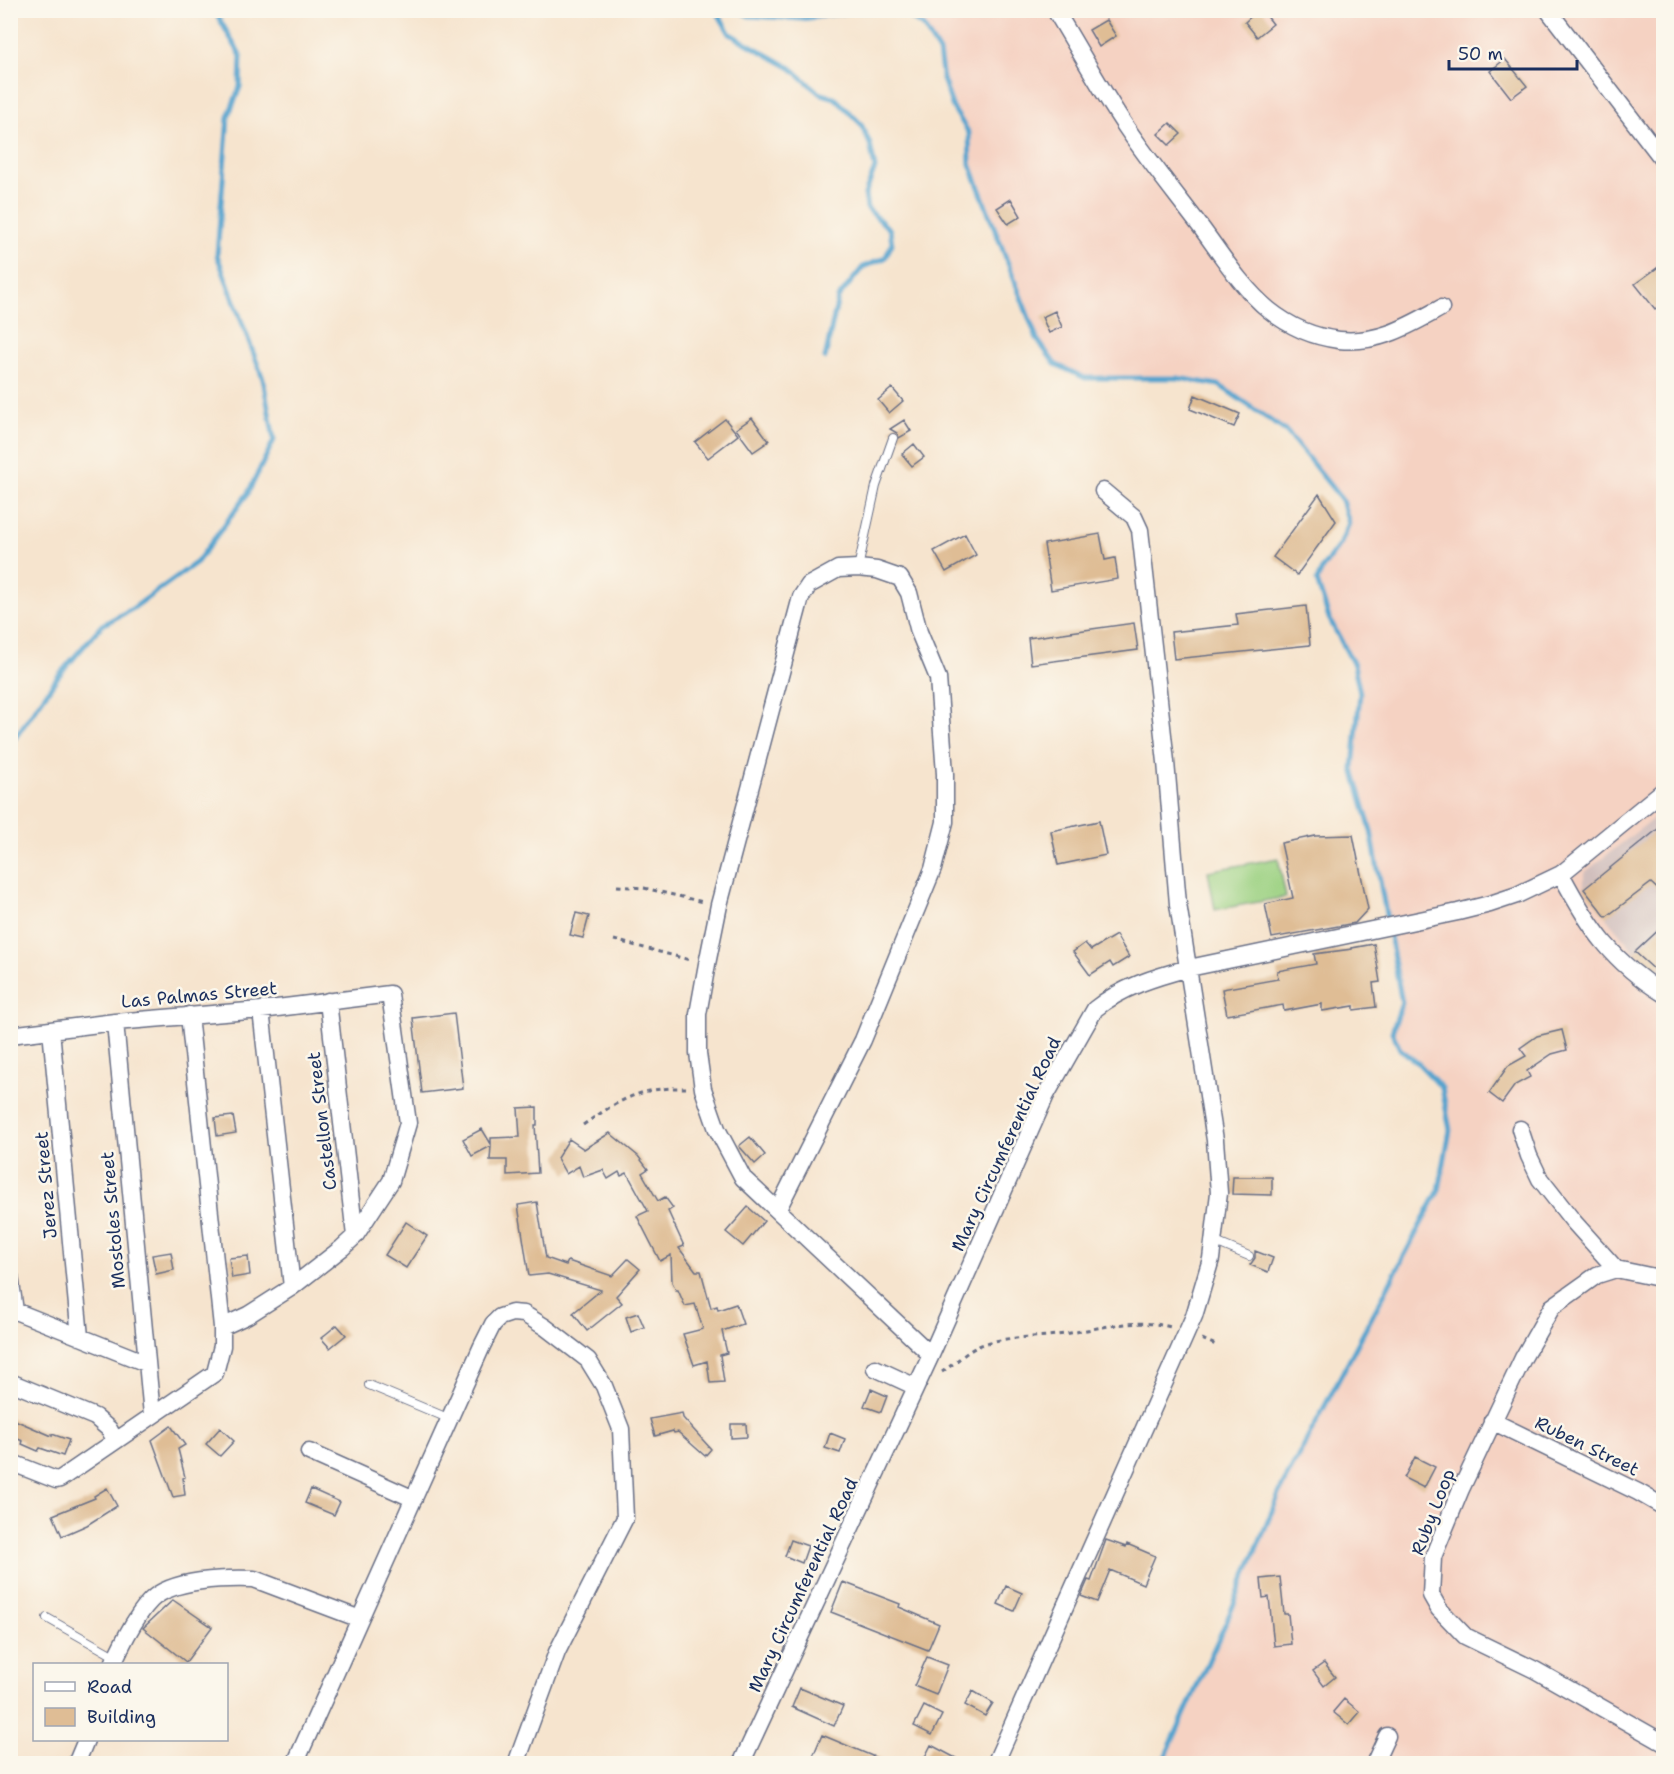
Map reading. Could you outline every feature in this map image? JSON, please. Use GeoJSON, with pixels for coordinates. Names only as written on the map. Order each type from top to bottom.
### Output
{"type":"FeatureCollection","features":[{"type":"Feature","properties":{"kind":"street"},"geometry":{"type":"LineString","coordinates":[[1055,10],[1127,128],[1234,271],[1257,299],[1270,310],[1298,328],[1316,335],[1339,340],[1363,340],[1396,333],[1441,308]]}},
{"type":"Feature","properties":{"kind":"street"},"geometry":{"type":"LineString","coordinates":[[1548,10],[1664,161]]}},
{"type":"Feature","properties":{"kind":"street"},"geometry":{"type":"LineString","coordinates":[[995,1764],[1194,1316],[1211,1259],[1219,1193],[1215,1140],[1178,904],[1166,762],[1140,530],[1134,517],[1102,491]]}},
{"type":"Feature","properties":{"kind":"street"},"geometry":{"type":"LineString","coordinates":[[778,1209],[862,1040],[933,869],[945,822],[945,774],[938,678],[919,632],[909,593],[900,578],[877,570],[838,569],[809,585],[801,597],[719,905],[698,1014],[698,1053],[703,1089],[717,1130],[743,1178],[931,1355]]}},
{"type":"Feature","properties":{"kind":"street","name":"Mary Circumferential Road"},"geometry":{"type":"LineString","coordinates":[[741,1764],[920,1380],[1046,1095],[1087,1019],[1095,1009],[1105,1000],[1129,988],[1189,968],[1490,904],[1518,895],[1561,874],[1664,790]]}},
{"type":"Feature","properties":{"kind":"street"},"geometry":{"type":"LineString","coordinates":[[1561,874],[1582,913],[1616,957],[1645,983],[1664,994]]}},
{"type":"Feature","properties":{"kind":"street","name":"Las Palmas Street"},"geometry":{"type":"LineString","coordinates":[[10,1035],[115,1022],[261,1010],[390,994],[408,1123],[391,1181],[355,1236]]}},
{"type":"Feature","properties":{"kind":"street","name":"Castellon Street"},"geometry":{"type":"LineString","coordinates":[[328,1001],[355,1236]]}},
{"type":"Feature","properties":{"kind":"street"},"geometry":{"type":"LineString","coordinates":[[261,1010],[292,1287]]}},
{"type":"Feature","properties":{"kind":"street"},"geometry":{"type":"LineString","coordinates":[[10,1462],[56,1480],[60,1479],[215,1373],[222,1346],[222,1327],[189,1015]]}},
{"type":"Feature","properties":{"kind":"street","name":"Mostoles Street"},"geometry":{"type":"LineString","coordinates":[[115,1022],[152,1415]]}},
{"type":"Feature","properties":{"kind":"street","name":"Jerez Street"},"geometry":{"type":"LineString","coordinates":[[51,1030],[80,1337]]}},
{"type":"Feature","properties":{"kind":"street"},"geometry":{"type":"LineString","coordinates":[[1520,1129],[1540,1179],[1573,1221],[1616,1269],[1664,1279]]}},
{"type":"Feature","properties":{"kind":"street"},"geometry":{"type":"LineString","coordinates":[[222,1327],[248,1315],[292,1287],[355,1236]]}},
{"type":"Feature","properties":{"kind":"street","name":"Ruby Loop"},"geometry":{"type":"LineString","coordinates":[[1616,1269],[1597,1275],[1552,1306],[1492,1421],[1433,1557],[1431,1595],[1439,1610],[1465,1636],[1535,1670],[1664,1743]]}},
{"type":"Feature","properties":{"kind":"street"},"geometry":{"type":"LineString","coordinates":[[10,1276],[13,1310],[146,1363]]}},
{"type":"Feature","properties":{"kind":"street"},"geometry":{"type":"LineString","coordinates":[[295,1764],[493,1324],[505,1314],[512,1313],[524,1314],[588,1360],[604,1386],[621,1429],[625,1518],[556,1652],[516,1764]]}},
{"type":"Feature","properties":{"kind":"street"},"geometry":{"type":"LineString","coordinates":[[875,1368],[920,1380]]}},
{"type":"Feature","properties":{"kind":"street"},"geometry":{"type":"LineString","coordinates":[[10,1382],[95,1417],[109,1429],[115,1440]]}},
{"type":"Feature","properties":{"kind":"street","name":"Ruben Street"},"geometry":{"type":"LineString","coordinates":[[1492,1421],[1664,1507]]}},
{"type":"Feature","properties":{"kind":"street"},"geometry":{"type":"LineString","coordinates":[[309,1452],[414,1499]]}},
{"type":"Feature","properties":{"kind":"street"},"geometry":{"type":"LineString","coordinates":[[115,1661],[136,1617],[152,1599],[164,1591],[196,1582],[236,1578],[254,1579],[360,1619]]}},
{"type":"Feature","properties":{"kind":"street"},"geometry":{"type":"LineString","coordinates":[[1374,1764],[1387,1736]]}},
{"type":"Feature","properties":{"kind":"street"},"geometry":{"type":"LineString","coordinates":[[76,1764],[86,1741]]}},
{"type":"Feature","properties":{"kind":"lane"},"geometry":{"type":"LineString","coordinates":[[858,568],[876,486],[893,438]]}},
{"type":"Feature","properties":{"kind":"lane"},"geometry":{"type":"LineString","coordinates":[[1214,1241],[1249,1256]]}},
{"type":"Feature","properties":{"kind":"lane"},"geometry":{"type":"LineString","coordinates":[[369,1384],[450,1419]]}},
{"type":"Feature","properties":{"kind":"lane"},"geometry":{"type":"LineString","coordinates":[[47,1618],[115,1661]]}},
{"type":"Feature","properties":{"kind":"path"},"geometry":{"type":"LineString","coordinates":[[617,886],[644,888],[719,905]]}},
{"type":"Feature","properties":{"kind":"path"},"geometry":{"type":"LineString","coordinates":[[614,940],[707,964]]}},
{"type":"Feature","properties":{"kind":"path"},"geometry":{"type":"LineString","coordinates":[[583,1125],[616,1103],[648,1090],[703,1089]]}},
{"type":"Feature","properties":{"kind":"path"},"geometry":{"type":"LineString","coordinates":[[920,1380],[940,1373],[974,1349],[996,1341],[1061,1335],[1104,1326],[1140,1323],[1155,1324],[1187,1333]]}},
{"type":"Feature","properties":{"kind":"shaded area"},"geometry":{"type":"Polygon","coordinates":[[[737,11],[855,11],[802,19],[749,16],[737,11]]]}},
{"type":"Feature","properties":{"kind":"shaded area"},"geometry":{"type":"Polygon","coordinates":[[[899,11],[1663,11],[1663,1763],[1162,1763],[1231,1611],[1282,1487],[1439,1190],[1450,1130],[1442,1088],[1419,1064],[1400,1049],[1392,1032],[1402,1003],[1371,831],[1353,769],[1360,693],[1354,665],[1329,618],[1317,581],[1323,567],[1341,543],[1349,522],[1342,500],[1287,432],[1219,385],[1178,378],[1085,378],[1055,364],[1037,339],[970,164],[969,133],[953,108],[943,79],[939,52],[923,26],[899,11]]]}},
{"type":"Feature","properties":{"kind":"shaded area"},"geometry":{"type":"Polygon","coordinates":[[[1663,811],[1663,975],[1635,952],[1584,889],[1584,873],[1663,811]]]}},
{"type":"Feature","properties":{"kind":"green space"},"geometry":{"type":"Polygon","coordinates":[[[1278,858],[1286,897],[1215,910],[1208,871],[1278,858]]]}},
{"type":"Feature","properties":{"kind":"building"},"geometry":{"type":"Polygon","coordinates":[[[1258,10],[1262,10],[1273,24],[1257,37],[1245,22],[1258,10]]]}},
{"type":"Feature","properties":{"kind":"building"},"geometry":{"type":"Polygon","coordinates":[[[1106,20],[1116,36],[1099,47],[1089,30],[1106,20]]]}},
{"type":"Feature","properties":{"kind":"building"},"geometry":{"type":"Polygon","coordinates":[[[1505,59],[1527,86],[1511,98],[1490,71],[1505,59]]]}},
{"type":"Feature","properties":{"kind":"building"},"geometry":{"type":"Polygon","coordinates":[[[1170,123],[1181,134],[1169,145],[1158,134],[1170,123]]]}},
{"type":"Feature","properties":{"kind":"building"},"geometry":{"type":"Polygon","coordinates":[[[1011,199],[1021,216],[1008,224],[997,208],[1011,199]]]}},
{"type":"Feature","properties":{"kind":"building"},"geometry":{"type":"Polygon","coordinates":[[[1664,263],[1664,302],[1655,309],[1635,284],[1664,263]]]}},
{"type":"Feature","properties":{"kind":"building"},"geometry":{"type":"Polygon","coordinates":[[[1055,311],[1062,327],[1049,333],[1042,317],[1055,311]]]}},
{"type":"Feature","properties":{"kind":"building"},"geometry":{"type":"Polygon","coordinates":[[[892,388],[903,401],[889,413],[878,400],[892,388]]]}},
{"type":"Feature","properties":{"kind":"building"},"geometry":{"type":"Polygon","coordinates":[[[1195,395],[1240,414],[1234,427],[1190,409],[1195,395]]]}},
{"type":"Feature","properties":{"kind":"building"},"geometry":{"type":"Polygon","coordinates":[[[752,418],[769,441],[753,452],[736,429],[752,418]]]}},
{"type":"Feature","properties":{"kind":"building"},"geometry":{"type":"Polygon","coordinates":[[[725,419],[738,435],[708,458],[695,442],[725,419]]]}},
{"type":"Feature","properties":{"kind":"building"},"geometry":{"type":"Polygon","coordinates":[[[904,420],[911,431],[899,438],[897,433],[890,429],[904,420]]]}},
{"type":"Feature","properties":{"kind":"building"},"geometry":{"type":"Polygon","coordinates":[[[914,444],[924,457],[912,466],[902,454],[914,444]]]}},
{"type":"Feature","properties":{"kind":"building"},"geometry":{"type":"Polygon","coordinates":[[[1319,494],[1336,521],[1297,575],[1273,557],[1319,494]]]}},
{"type":"Feature","properties":{"kind":"building"},"geometry":{"type":"Polygon","coordinates":[[[965,534],[976,555],[946,572],[934,551],[965,534]]]}},
{"type":"Feature","properties":{"kind":"building"},"geometry":{"type":"Polygon","coordinates":[[[1100,534],[1105,560],[1115,558],[1118,579],[1051,590],[1044,544],[1100,534]]]}},
{"type":"Feature","properties":{"kind":"building"},"geometry":{"type":"Polygon","coordinates":[[[1306,606],[1310,645],[1174,659],[1171,632],[1238,625],[1236,614],[1306,606]]]}},
{"type":"Feature","properties":{"kind":"building"},"geometry":{"type":"Polygon","coordinates":[[[1134,623],[1138,650],[1031,664],[1028,638],[1134,623]]]}},
{"type":"Feature","properties":{"kind":"building"},"geometry":{"type":"Polygon","coordinates":[[[1099,821],[1106,855],[1058,865],[1051,831],[1099,821]]]}},
{"type":"Feature","properties":{"kind":"building"},"geometry":{"type":"Polygon","coordinates":[[[1664,824],[1664,895],[1651,883],[1606,917],[1584,889],[1664,824]]]}},
{"type":"Feature","properties":{"kind":"building"},"geometry":{"type":"Polygon","coordinates":[[[1353,835],[1368,909],[1355,923],[1272,938],[1265,904],[1293,898],[1281,843],[1315,836],[1353,835]]]}},
{"type":"Feature","properties":{"kind":"building"},"geometry":{"type":"Polygon","coordinates":[[[576,913],[589,916],[583,938],[570,935],[576,913]]]}},
{"type":"Feature","properties":{"kind":"building"},"geometry":{"type":"Polygon","coordinates":[[[1664,925],[1664,962],[1656,971],[1635,952],[1664,925]]]}},
{"type":"Feature","properties":{"kind":"building"},"geometry":{"type":"Polygon","coordinates":[[[1116,935],[1129,957],[1113,967],[1110,962],[1090,975],[1073,952],[1085,943],[1091,950],[1116,935]]]}},
{"type":"Feature","properties":{"kind":"building"},"geometry":{"type":"Polygon","coordinates":[[[1374,944],[1380,982],[1373,983],[1376,1007],[1354,1010],[1354,1006],[1322,1011],[1322,1004],[1284,1011],[1283,1005],[1227,1015],[1222,989],[1278,979],[1277,971],[1316,964],[1314,954],[1374,944]]]}},
{"type":"Feature","properties":{"kind":"building"},"geometry":{"type":"Polygon","coordinates":[[[454,1013],[463,1088],[422,1093],[413,1018],[454,1013]]]}},
{"type":"Feature","properties":{"kind":"building"},"geometry":{"type":"Polygon","coordinates":[[[1562,1030],[1567,1050],[1552,1054],[1527,1071],[1530,1077],[1515,1085],[1502,1103],[1489,1093],[1508,1066],[1526,1056],[1520,1048],[1537,1036],[1562,1030]]]}},
{"type":"Feature","properties":{"kind":"building"},"geometry":{"type":"Polygon","coordinates":[[[537,1107],[537,1125],[535,1125],[538,1173],[507,1175],[507,1160],[490,1160],[491,1146],[472,1156],[463,1139],[482,1129],[491,1144],[491,1138],[520,1137],[518,1108],[537,1107]]]}},
{"type":"Feature","properties":{"kind":"building"},"geometry":{"type":"Polygon","coordinates":[[[233,1116],[236,1133],[217,1136],[215,1118],[233,1116]]]}},
{"type":"Feature","properties":{"kind":"building"},"geometry":{"type":"Polygon","coordinates":[[[610,1133],[638,1156],[648,1169],[642,1173],[658,1201],[665,1197],[673,1208],[668,1211],[684,1246],[679,1248],[696,1271],[701,1271],[711,1308],[717,1306],[718,1310],[736,1304],[743,1324],[722,1331],[727,1353],[720,1355],[724,1382],[710,1383],[707,1361],[694,1365],[683,1334],[703,1329],[695,1304],[685,1306],[672,1282],[671,1255],[660,1261],[637,1216],[648,1211],[627,1173],[621,1176],[619,1172],[608,1179],[603,1170],[583,1177],[579,1166],[566,1174],[557,1158],[569,1139],[584,1149],[610,1133]]]}},
{"type":"Feature","properties":{"kind":"building"},"geometry":{"type":"Polygon","coordinates":[[[750,1137],[765,1155],[755,1164],[739,1146],[750,1137]]]}},
{"type":"Feature","properties":{"kind":"building"},"geometry":{"type":"Polygon","coordinates":[[[1233,1177],[1272,1177],[1272,1195],[1232,1194],[1233,1177]]]}},
{"type":"Feature","properties":{"kind":"building"},"geometry":{"type":"Polygon","coordinates":[[[537,1202],[546,1258],[566,1265],[568,1261],[612,1276],[628,1259],[640,1269],[616,1296],[622,1303],[587,1331],[573,1313],[601,1290],[548,1274],[529,1276],[518,1205],[537,1202]]]}},
{"type":"Feature","properties":{"kind":"building"},"geometry":{"type":"Polygon","coordinates":[[[748,1207],[764,1221],[743,1246],[726,1232],[748,1207]]]}},
{"type":"Feature","properties":{"kind":"building"},"geometry":{"type":"Polygon","coordinates":[[[406,1222],[427,1236],[406,1268],[385,1255],[406,1222]]]}},
{"type":"Feature","properties":{"kind":"building"},"geometry":{"type":"Polygon","coordinates":[[[1255,1251],[1273,1258],[1268,1272],[1250,1265],[1255,1258],[1255,1251]]]}},
{"type":"Feature","properties":{"kind":"building"},"geometry":{"type":"Polygon","coordinates":[[[171,1252],[174,1270],[156,1274],[152,1255],[171,1252]]]}},
{"type":"Feature","properties":{"kind":"building"},"geometry":{"type":"Polygon","coordinates":[[[248,1256],[250,1275],[232,1278],[229,1258],[248,1256]]]}},
{"type":"Feature","properties":{"kind":"building"},"geometry":{"type":"Polygon","coordinates":[[[638,1313],[644,1327],[631,1332],[626,1317],[638,1313]]]}},
{"type":"Feature","properties":{"kind":"building"},"geometry":{"type":"Polygon","coordinates":[[[337,1325],[346,1335],[330,1348],[321,1338],[337,1325]]]}},
{"type":"Feature","properties":{"kind":"building"},"geometry":{"type":"Polygon","coordinates":[[[871,1389],[887,1396],[881,1412],[864,1406],[871,1389]]]}},
{"type":"Feature","properties":{"kind":"building"},"geometry":{"type":"Polygon","coordinates":[[[682,1413],[683,1418],[711,1449],[705,1456],[678,1432],[673,1431],[655,1436],[650,1419],[682,1413]]]}},
{"type":"Feature","properties":{"kind":"building"},"geometry":{"type":"Polygon","coordinates":[[[10,1418],[52,1436],[52,1434],[69,1440],[63,1456],[40,1448],[38,1451],[10,1436],[10,1418]]]}},
{"type":"Feature","properties":{"kind":"building"},"geometry":{"type":"Polygon","coordinates":[[[731,1424],[746,1424],[747,1437],[731,1438],[731,1424]]]}},
{"type":"Feature","properties":{"kind":"building"},"geometry":{"type":"Polygon","coordinates":[[[171,1426],[185,1445],[178,1449],[185,1477],[183,1478],[185,1495],[173,1497],[152,1440],[171,1426]]]}},
{"type":"Feature","properties":{"kind":"building"},"geometry":{"type":"Polygon","coordinates":[[[220,1428],[234,1441],[220,1456],[206,1444],[220,1428]]]}},
{"type":"Feature","properties":{"kind":"building"},"geometry":{"type":"Polygon","coordinates":[[[830,1433],[845,1439],[840,1453],[825,1448],[830,1433]]]}},
{"type":"Feature","properties":{"kind":"building"},"geometry":{"type":"Polygon","coordinates":[[[1415,1457],[1435,1467],[1424,1488],[1404,1478],[1415,1457]]]}},
{"type":"Feature","properties":{"kind":"building"},"geometry":{"type":"Polygon","coordinates":[[[107,1488],[117,1506],[87,1525],[62,1536],[53,1515],[95,1498],[94,1496],[107,1488]]]}},
{"type":"Feature","properties":{"kind":"building"},"geometry":{"type":"Polygon","coordinates":[[[311,1489],[340,1502],[334,1515],[305,1503],[311,1489]]]}},
{"type":"Feature","properties":{"kind":"building"},"geometry":{"type":"Polygon","coordinates":[[[791,1540],[808,1546],[802,1563],[785,1556],[791,1540]]]}},
{"type":"Feature","properties":{"kind":"building"},"geometry":{"type":"Polygon","coordinates":[[[1106,1540],[1126,1547],[1127,1544],[1155,1556],[1143,1584],[1110,1570],[1097,1602],[1081,1596],[1088,1580],[1091,1581],[1106,1540]]]}},
{"type":"Feature","properties":{"kind":"building"},"geometry":{"type":"Polygon","coordinates":[[[1280,1577],[1284,1614],[1288,1614],[1291,1644],[1274,1646],[1269,1597],[1263,1598],[1261,1579],[1280,1577]]]}},
{"type":"Feature","properties":{"kind":"building"},"geometry":{"type":"Polygon","coordinates":[[[843,1582],[900,1604],[899,1607],[939,1624],[928,1650],[831,1612],[843,1582]]]}},
{"type":"Feature","properties":{"kind":"building"},"geometry":{"type":"Polygon","coordinates":[[[1006,1586],[1022,1593],[1014,1611],[998,1604],[1006,1586]]]}},
{"type":"Feature","properties":{"kind":"building"},"geometry":{"type":"Polygon","coordinates":[[[173,1600],[212,1627],[186,1662],[143,1628],[173,1600]]]}},
{"type":"Feature","properties":{"kind":"building"},"geometry":{"type":"Polygon","coordinates":[[[927,1657],[948,1665],[936,1695],[914,1686],[927,1657]]]}},
{"type":"Feature","properties":{"kind":"building"},"geometry":{"type":"Polygon","coordinates":[[[1324,1663],[1335,1677],[1324,1686],[1313,1671],[1324,1663]]]}},
{"type":"Feature","properties":{"kind":"building"},"geometry":{"type":"Polygon","coordinates":[[[800,1688],[843,1706],[834,1726],[792,1707],[800,1688]]]}},
{"type":"Feature","properties":{"kind":"building"},"geometry":{"type":"Polygon","coordinates":[[[973,1691],[993,1703],[985,1716],[965,1705],[973,1691]]]}},
{"type":"Feature","properties":{"kind":"building"},"geometry":{"type":"Polygon","coordinates":[[[1344,1699],[1360,1712],[1349,1725],[1333,1712],[1344,1699]]]}},
{"type":"Feature","properties":{"kind":"building"},"geometry":{"type":"Polygon","coordinates":[[[924,1706],[942,1715],[932,1735],[914,1726],[924,1706]]]}},
{"type":"Feature","properties":{"kind":"building"},"geometry":{"type":"Polygon","coordinates":[[[822,1735],[889,1764],[831,1764],[813,1756],[822,1735]]]}},
{"type":"Feature","properties":{"kind":"building"},"geometry":{"type":"Polygon","coordinates":[[[931,1745],[967,1764],[934,1764],[924,1759],[931,1745]]]}},
{"type":"Feature","properties":{"kind":"waterway"},"geometry":{"type":"LineString","coordinates":[[10,745],[59,675],[102,625],[132,609],[197,562],[248,493],[274,440],[263,379],[217,255],[228,117],[240,87],[241,56],[212,10]]}},
{"type":"Feature","properties":{"kind":"waterway"},"geometry":{"type":"LineString","coordinates":[[716,10],[730,34],[791,68],[819,93],[835,98],[861,124],[870,144],[875,168],[865,194],[867,208],[890,230],[892,244],[885,258],[863,267],[838,298],[825,358]]}},
{"type":"Feature","properties":{"kind":"waterway"},"geometry":{"type":"LineString","coordinates":[[737,10],[749,16],[802,19],[855,11],[899,11],[923,26],[939,52],[943,79],[953,108],[969,133],[970,164],[1037,339],[1055,364],[1085,378],[1178,378],[1219,385],[1287,432],[1342,500],[1349,523],[1341,543],[1323,567],[1317,581],[1329,618],[1354,665],[1360,693],[1353,769],[1371,831],[1402,1003],[1392,1032],[1400,1049],[1419,1064],[1442,1088],[1450,1130],[1439,1190],[1282,1487],[1231,1611],[1162,1764]]}}]}
